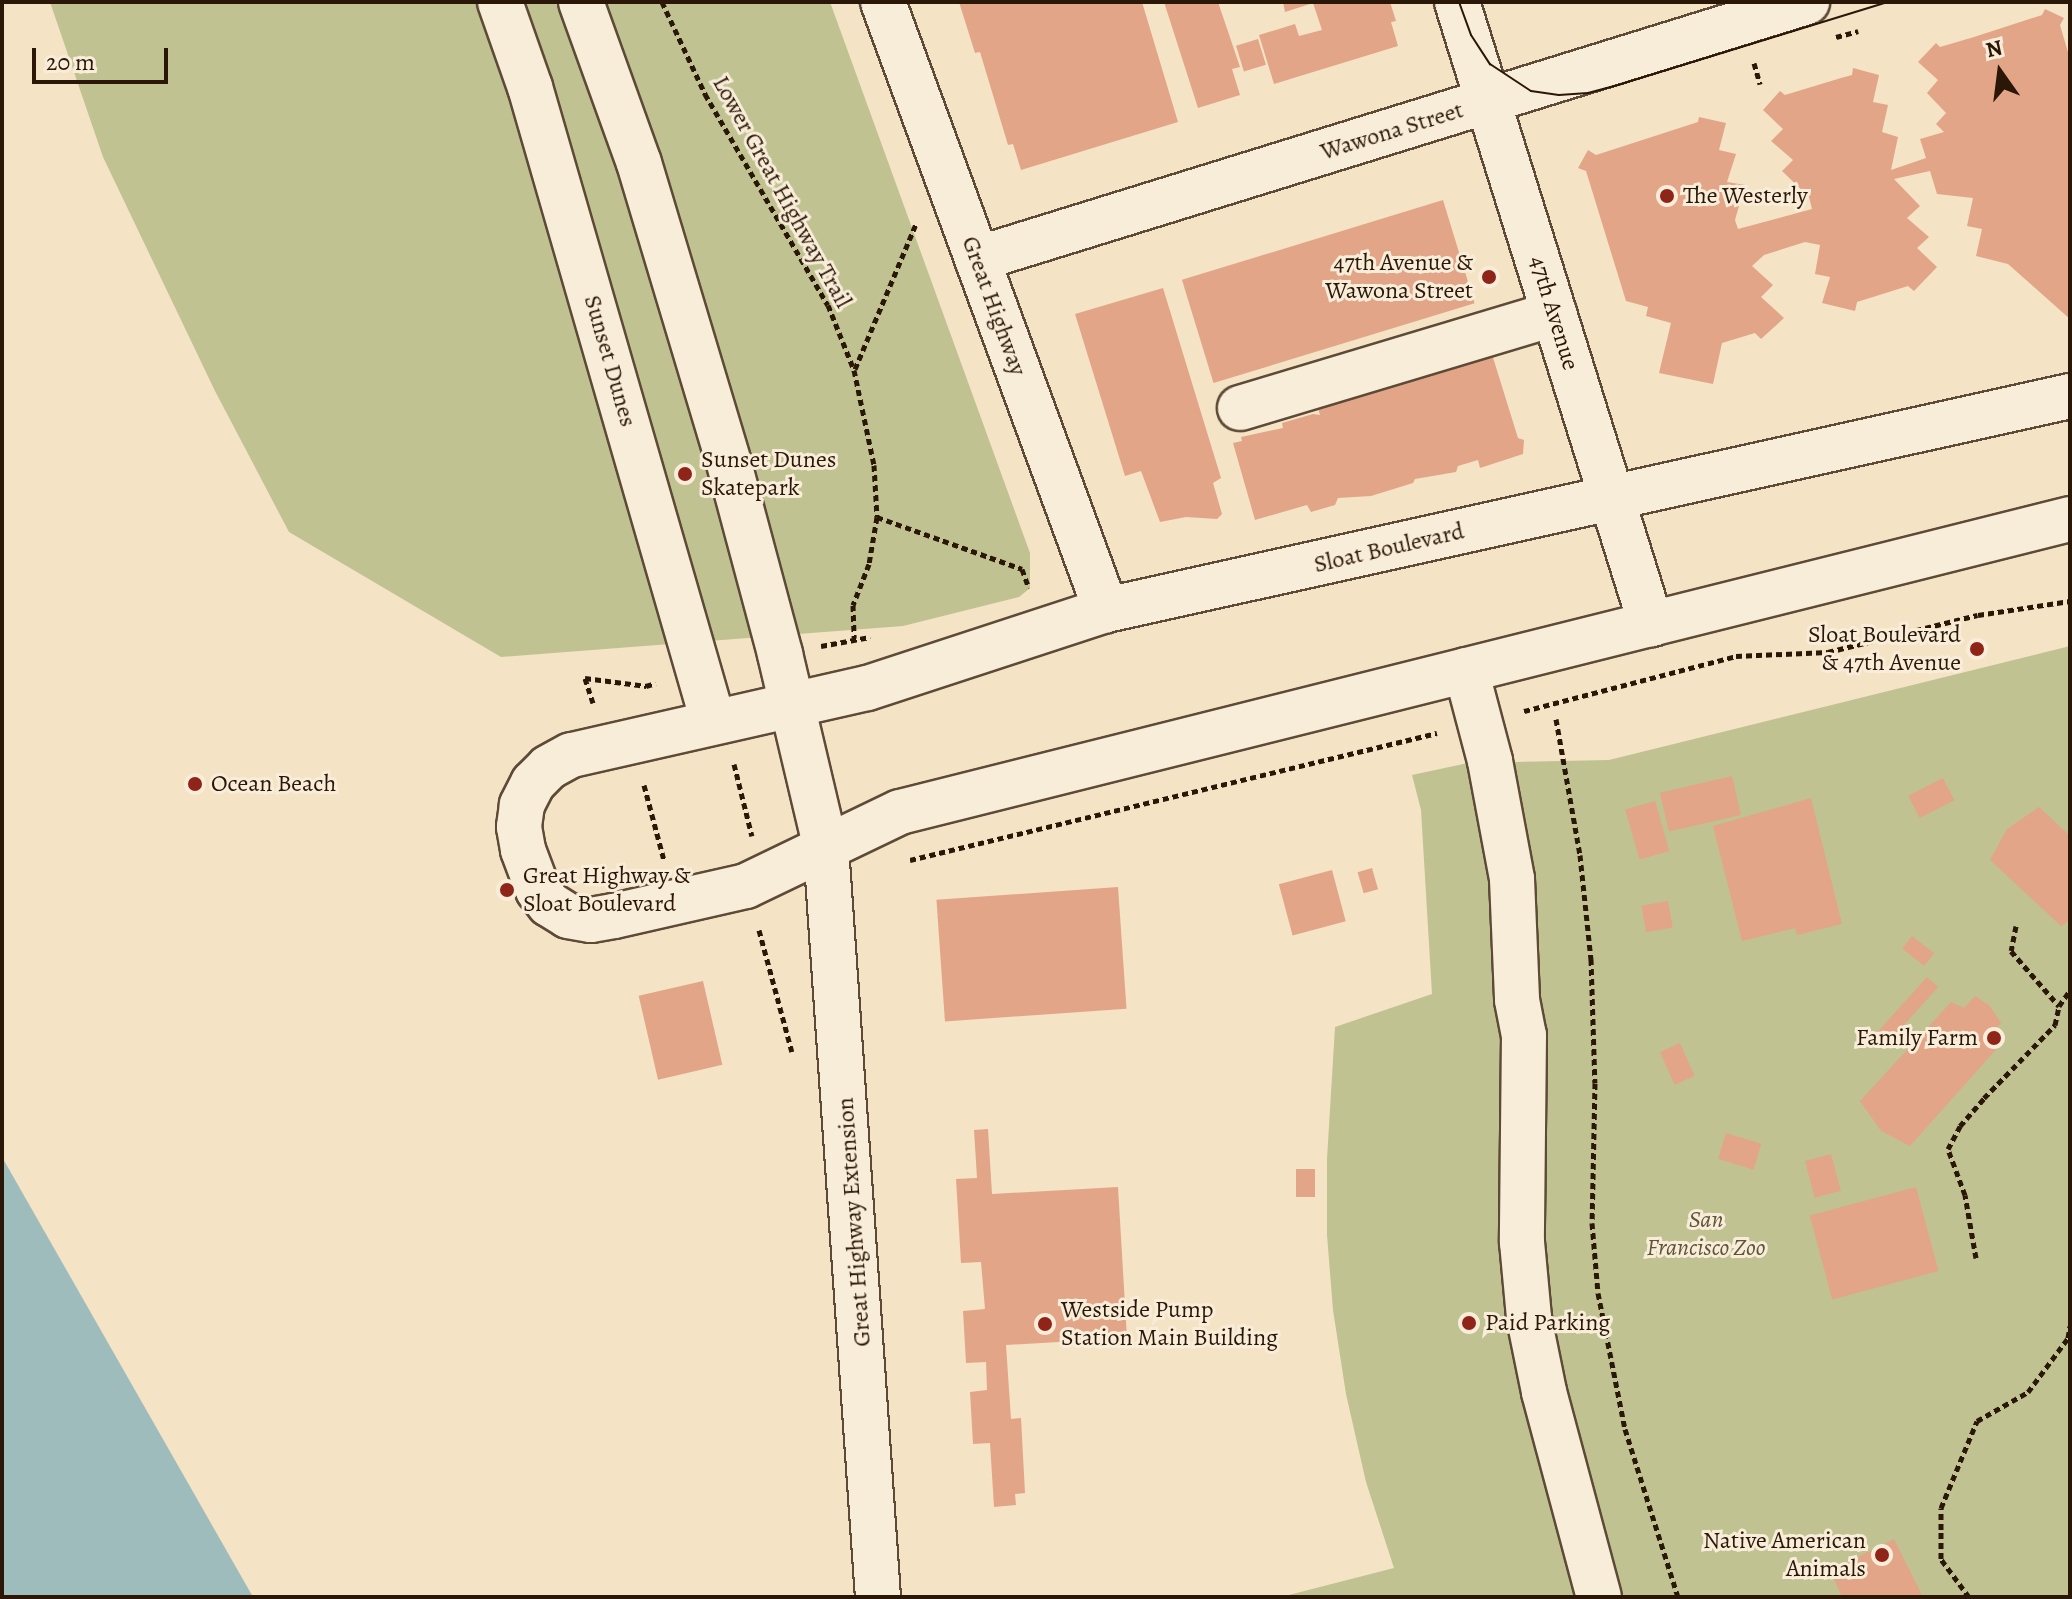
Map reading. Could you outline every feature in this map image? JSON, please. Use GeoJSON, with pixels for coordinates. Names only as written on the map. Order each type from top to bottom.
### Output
{"type":"FeatureCollection","features":[{"type":"Feature","properties":{"kind":"street","name":"Sunset Dunes"},"geometry":{"type":"LineString","coordinates":[[500,2],[530,87],[713,721]]}},
{"type":"Feature","properties":{"kind":"street"},"geometry":{"type":"LineString","coordinates":[[581,2],[664,247],[730,467],[792,703],[826,848]]}},
{"type":"Feature","properties":{"kind":"street","name":"Great Highway"},"geometry":{"type":"LineString","coordinates":[[883,2],[1106,610]]}},
{"type":"Feature","properties":{"kind":"street","name":"47th Avenue"},"geometry":{"type":"LineString","coordinates":[[1457,2],[1651,624]]}},
{"type":"Feature","properties":{"kind":"street","name":"Wawona Street"},"geometry":{"type":"LineString","coordinates":[[977,259],[1807,2]]}},
{"type":"Feature","properties":{"kind":"street"},"geometry":{"type":"LineString","coordinates":[[1240,408],[1554,314]]}},
{"type":"Feature","properties":{"kind":"street","name":"Sloat Boulevard"},"geometry":{"type":"LineString","coordinates":[[752,905],[591,920],[568,916],[549,904],[538,890],[523,850],[519,827],[522,805],[533,783],[548,768],[571,755],[867,688],[1106,610],[2070,396]]}},
{"type":"Feature","properties":{"kind":"street"},"geometry":{"type":"LineString","coordinates":[[752,905],[826,848],[900,812],[2070,519]]}},
{"type":"Feature","properties":{"kind":"street"},"geometry":{"type":"LineString","coordinates":[[1466,670],[1490,761],[1512,879],[1517,1000],[1524,1035],[1522,1242],[1529,1318],[1544,1392],[1599,1597]]}},
{"type":"Feature","properties":{"kind":"street","name":"Great Highway Extension"},"geometry":{"type":"LineString","coordinates":[[826,848],[878,1597]]}},
{"type":"Feature","properties":{"kind":"path","name":"Lower Great Highway Trail"},"geometry":{"type":"LineString","coordinates":[[662,2],[705,94],[828,305],[854,370],[874,465],[877,517],[869,564],[853,605],[854,638]]}},
{"type":"Feature","properties":{"kind":"path"},"geometry":{"type":"LineString","coordinates":[[854,370],[916,224]]}},
{"type":"Feature","properties":{"kind":"path"},"geometry":{"type":"LineString","coordinates":[[877,517],[1022,569],[1031,594]]}},
{"type":"Feature","properties":{"kind":"path"},"geometry":{"type":"LineString","coordinates":[[1609,689],[1736,656],[1828,652],[1978,615],[2070,601]]}},
{"type":"Feature","properties":{"kind":"path"},"geometry":{"type":"LineString","coordinates":[[596,712],[585,678],[646,686]]}},
{"type":"Feature","properties":{"kind":"path"},"geometry":{"type":"LineString","coordinates":[[1556,719],[1580,855],[1591,959],[1595,1083],[1592,1223],[1598,1293],[1625,1429],[1678,1597]]}},
{"type":"Feature","properties":{"kind":"path"},"geometry":{"type":"LineString","coordinates":[[642,777],[667,870]]}},
{"type":"Feature","properties":{"kind":"path"},"geometry":{"type":"LineString","coordinates":[[752,905],[794,1058]]}},
{"type":"Feature","properties":{"kind":"path"},"geometry":{"type":"LineString","coordinates":[[2016,926],[2011,951],[2059,1006]]}},
{"type":"Feature","properties":{"kind":"path"},"geometry":{"type":"LineString","coordinates":[[1976,1258],[1965,1195],[1948,1149],[1960,1126],[1984,1098],[2055,1025],[2059,1006],[2070,990]]}},
{"type":"Feature","properties":{"kind":"path"},"geometry":{"type":"LineString","coordinates":[[1969,1597],[1941,1559],[1941,1508],[1977,1421],[2028,1392],[2068,1338],[2070,1326]]}},
{"type":"Feature","properties":{"kind":"green space"},"geometry":{"type":"Polygon","coordinates":[[[50,2],[830,2],[1030,553],[1030,588],[1019,597],[903,626],[501,657],[289,532],[215,391],[103,157],[50,2]]]}},
{"type":"Feature","properties":{"kind":"green space","name":"San Francisco Zoo"},"geometry":{"type":"Polygon","coordinates":[[[2070,646],[2070,1597],[1281,1597],[1394,1568],[1366,1482],[1346,1394],[1333,1310],[1327,1235],[1327,1159],[1335,1027],[1432,994],[1421,810],[1412,775],[1468,763],[1609,760],[2070,646]]]}},
{"type":"Feature","properties":{"kind":"water"},"geometry":{"type":"Polygon","coordinates":[[[2,1157],[253,1597],[2,1597],[2,1157]]]}},
{"type":"Feature","properties":{"kind":"building"},"geometry":{"type":"Polygon","coordinates":[[[959,2],[1142,2],[1178,122],[1021,170],[1013,144],[1008,145],[980,52],[975,53],[959,2]]]}},
{"type":"Feature","properties":{"kind":"building"},"geometry":{"type":"Polygon","coordinates":[[[1164,2],[1218,2],[1240,67],[1232,69],[1240,95],[1198,108],[1164,2]]]}},
{"type":"Feature","properties":{"kind":"building"},"geometry":{"type":"Polygon","coordinates":[[[1283,2],[1390,2],[1396,21],[1391,22],[1398,46],[1274,84],[1259,35],[1295,24],[1299,36],[1322,30],[1313,3],[1285,12],[1283,2]]]}},
{"type":"Feature","properties":{"kind":"building","name":"The Westerly"},"geometry":{"type":"Polygon","coordinates":[[[2045,9],[2064,18],[2060,25],[2070,59],[2070,319],[2008,264],[1976,256],[1982,229],[1967,226],[1973,198],[1937,194],[1930,171],[1894,179],[1920,206],[1907,218],[1929,237],[1917,248],[1937,267],[1914,291],[1908,286],[1857,302],[1855,311],[1822,303],[1830,277],[1815,274],[1820,245],[1805,242],[1764,255],[1752,266],[1773,285],[1761,297],[1784,318],[1761,339],[1755,333],[1722,343],[1713,384],[1659,373],[1671,323],[1646,316],[1648,307],[1626,301],[1586,171],[1578,168],[1588,150],[1596,155],[1698,122],[1699,117],[1726,123],[1719,150],[1736,154],[1727,182],[1745,185],[1735,220],[1738,229],[1812,209],[1809,197],[1782,171],[1793,160],[1771,141],[1783,129],[1763,110],[1780,91],[1785,95],[1852,75],[1853,68],[1879,75],[1873,102],[1888,105],[1882,132],[1898,137],[1891,170],[1926,158],[1920,139],[1944,132],[1936,124],[1946,113],[1927,93],[1938,80],[1918,62],[1936,43],[1940,47],[1974,37],[2042,15],[2045,9]]]}},
{"type":"Feature","properties":{"kind":"building"},"geometry":{"type":"Polygon","coordinates":[[[1258,39],[1266,65],[1244,72],[1236,46],[1258,39]]]}},
{"type":"Feature","properties":{"kind":"building"},"geometry":{"type":"Polygon","coordinates":[[[1443,200],[1475,303],[1214,383],[1182,280],[1443,200]]]}},
{"type":"Feature","properties":{"kind":"building"},"geometry":{"type":"Polygon","coordinates":[[[1163,288],[1221,478],[1213,483],[1222,514],[1217,519],[1186,517],[1160,522],[1141,471],[1125,476],[1075,314],[1163,288]]]}},
{"type":"Feature","properties":{"kind":"building"},"geometry":{"type":"Polygon","coordinates":[[[1491,351],[1518,438],[1524,440],[1523,454],[1480,468],[1478,460],[1458,466],[1456,472],[1415,479],[1413,483],[1371,496],[1338,498],[1335,505],[1311,512],[1307,505],[1255,520],[1233,443],[1242,441],[1241,437],[1283,428],[1282,423],[1313,414],[1320,415],[1316,401],[1491,351]]]}},
{"type":"Feature","properties":{"kind":"building"},"geometry":{"type":"Polygon","coordinates":[[[1732,776],[1741,815],[1669,832],[1660,793],[1732,776]]]}},
{"type":"Feature","properties":{"kind":"building"},"geometry":{"type":"Polygon","coordinates":[[[1943,778],[1954,800],[1920,818],[1908,796],[1943,778]]]}},
{"type":"Feature","properties":{"kind":"building"},"geometry":{"type":"Polygon","coordinates":[[[1811,798],[1842,924],[1797,935],[1795,928],[1742,941],[1713,826],[1811,798]]]}},
{"type":"Feature","properties":{"kind":"building"},"geometry":{"type":"Polygon","coordinates":[[[1655,801],[1669,851],[1640,860],[1625,810],[1655,801]]]}},
{"type":"Feature","properties":{"kind":"building"},"geometry":{"type":"Polygon","coordinates":[[[2039,807],[2070,836],[2070,920],[2061,926],[1990,860],[2007,829],[2039,807]]]}},
{"type":"Feature","properties":{"kind":"building"},"geometry":{"type":"Polygon","coordinates":[[[1372,868],[1378,889],[1364,893],[1358,872],[1372,868]]]}},
{"type":"Feature","properties":{"kind":"building"},"geometry":{"type":"Polygon","coordinates":[[[1332,870],[1346,921],[1293,935],[1279,884],[1332,870]]]}},
{"type":"Feature","properties":{"kind":"building"},"geometry":{"type":"Polygon","coordinates":[[[1118,887],[1127,1009],[945,1021],[936,900],[1118,887]]]}},
{"type":"Feature","properties":{"kind":"building"},"geometry":{"type":"Polygon","coordinates":[[[1668,901],[1673,928],[1646,932],[1641,906],[1668,901]]]}},
{"type":"Feature","properties":{"kind":"building"},"geometry":{"type":"Polygon","coordinates":[[[1912,936],[1934,953],[1924,966],[1902,949],[1912,936]]]}},
{"type":"Feature","properties":{"kind":"building"},"geometry":{"type":"Polygon","coordinates":[[[1927,977],[1938,987],[1885,1046],[1873,1036],[1927,977]]]}},
{"type":"Feature","properties":{"kind":"building"},"geometry":{"type":"Polygon","coordinates":[[[703,981],[722,1065],[658,1080],[639,996],[703,981]]]}},
{"type":"Feature","properties":{"kind":"building","name":"Family Farm"},"geometry":{"type":"Polygon","coordinates":[[[1975,996],[1990,1006],[2001,1023],[1992,1033],[2000,1045],[1910,1146],[1881,1131],[1860,1101],[1951,1002],[1964,1008],[1975,996]]]}},
{"type":"Feature","properties":{"kind":"building"},"geometry":{"type":"Polygon","coordinates":[[[1680,1043],[1695,1076],[1675,1085],[1660,1052],[1680,1043]]]}},
{"type":"Feature","properties":{"kind":"building","name":"Westside Pump Station Main Building"},"geometry":{"type":"Polygon","coordinates":[[[988,1129],[992,1194],[1118,1187],[1127,1338],[1006,1345],[1011,1419],[1021,1418],[1025,1493],[1015,1494],[1016,1505],[994,1507],[990,1443],[973,1444],[970,1392],[987,1390],[986,1362],[966,1363],[963,1311],[985,1309],[981,1262],[961,1263],[956,1179],[977,1178],[974,1130],[988,1129]]]}},
{"type":"Feature","properties":{"kind":"building"},"geometry":{"type":"Polygon","coordinates":[[[1726,1133],[1761,1144],[1753,1170],[1718,1159],[1726,1133]]]}},
{"type":"Feature","properties":{"kind":"building"},"geometry":{"type":"Polygon","coordinates":[[[1831,1154],[1841,1191],[1815,1198],[1805,1161],[1831,1154]]]}},
{"type":"Feature","properties":{"kind":"building"},"geometry":{"type":"Polygon","coordinates":[[[1296,1169],[1315,1169],[1315,1197],[1296,1197],[1296,1169]]]}},
{"type":"Feature","properties":{"kind":"building"},"geometry":{"type":"Polygon","coordinates":[[[1916,1187],[1939,1271],[1832,1300],[1810,1215],[1916,1187]]]}},
{"type":"Feature","properties":{"kind":"building","name":"Native American Animals"},"geometry":{"type":"Polygon","coordinates":[[[1894,1539],[1923,1597],[1842,1597],[1830,1571],[1894,1539]]]}},
{"type":"Feature","properties":{"kind":"tram line"},"geometry":{"type":"LineString","coordinates":[[1459,2],[1471,35],[1490,64],[1531,91],[1559,95],[1588,93],[1621,84],[1888,2]]}},
{"type":"Feature","properties":{"kind":"place","name":"The Westerly"},"geometry":{"type":"Point","coordinates":[1667,196]}},
{"type":"Feature","properties":{"kind":"place","name":"47th Avenue & Wawona Street"},"geometry":{"type":"Point","coordinates":[1489,277]}},
{"type":"Feature","properties":{"kind":"place","name":"Sunset Dunes Skatepark"},"geometry":{"type":"Point","coordinates":[685,474]}},
{"type":"Feature","properties":{"kind":"place","name":"Sloat Boulevard & 47th Avenue"},"geometry":{"type":"Point","coordinates":[1977,649]}},
{"type":"Feature","properties":{"kind":"place","name":"Ocean Beach"},"geometry":{"type":"Point","coordinates":[195,784]}},
{"type":"Feature","properties":{"kind":"place","name":"Great Highway & Sloat Boulevard"},"geometry":{"type":"Point","coordinates":[507,890]}},
{"type":"Feature","properties":{"kind":"place","name":"Family Farm"},"geometry":{"type":"Point","coordinates":[1994,1038]}},
{"type":"Feature","properties":{"kind":"place","name":"Paid Parking"},"geometry":{"type":"Point","coordinates":[1469,1323]}},
{"type":"Feature","properties":{"kind":"place","name":"Westside Pump Station Main Building"},"geometry":{"type":"Point","coordinates":[1045,1324]}},
{"type":"Feature","properties":{"kind":"place","name":"Native American Animals"},"geometry":{"type":"Point","coordinates":[1882,1555]}}]}
